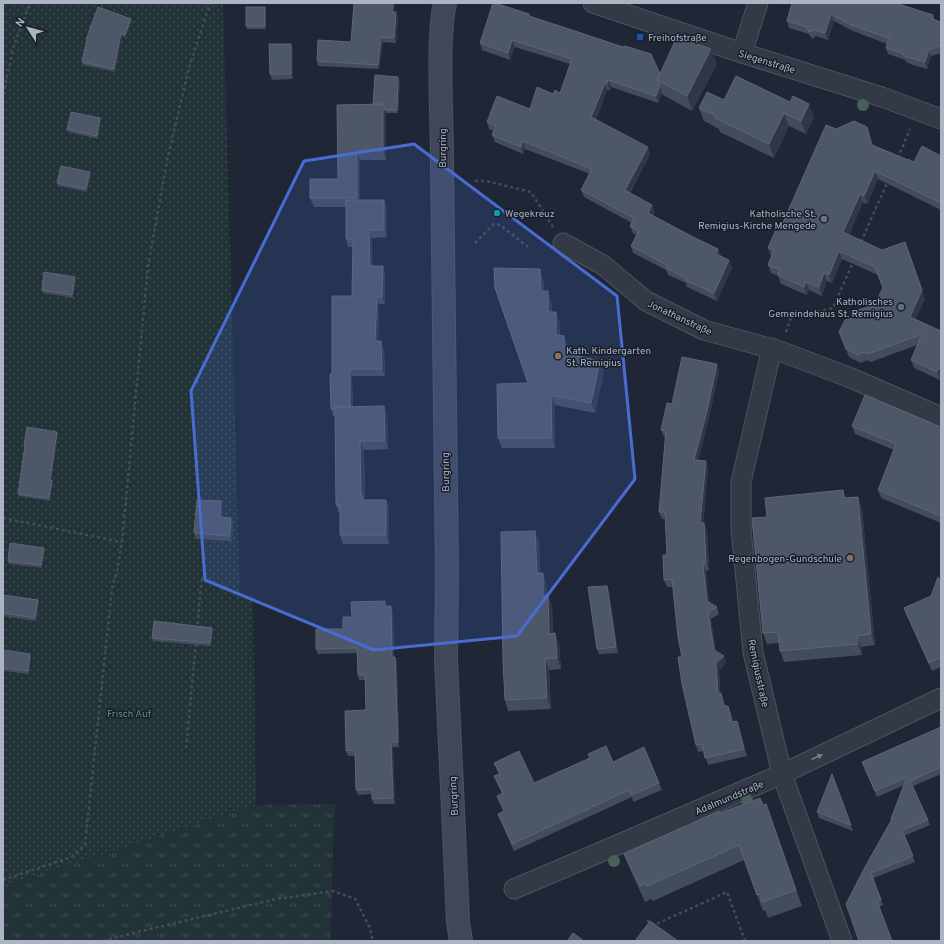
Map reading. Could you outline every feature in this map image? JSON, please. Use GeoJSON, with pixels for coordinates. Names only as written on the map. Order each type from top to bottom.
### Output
{"type":"FeatureCollection","features":[{"type":"Feature","properties":{"kind":"main road","name":"Burgring"},"geometry":{"type":"LineString","coordinates":[[445,3],[442,20],[440,59],[447,574],[446,660],[458,922],[461,941]]}},
{"type":"Feature","properties":{"kind":"street","name":"Siegenstraße"},"geometry":{"type":"LineString","coordinates":[[593,3],[882,98],[941,119]]}},
{"type":"Feature","properties":{"kind":"street"},"geometry":{"type":"LineString","coordinates":[[742,53],[758,3]]}},
{"type":"Feature","properties":{"kind":"street","name":"Jonathanstraße"},"geometry":{"type":"LineString","coordinates":[[563,243],[603,264],[646,301],[704,330],[776,350],[851,378],[941,417]]}},
{"type":"Feature","properties":{"kind":"street","name":"Remigiusstraße"},"geometry":{"type":"LineString","coordinates":[[776,350],[741,482],[741,529],[753,652],[782,774],[842,941]]}},
{"type":"Feature","properties":{"kind":"street","name":"Adalmundstraße"},"geometry":{"type":"LineString","coordinates":[[514,889],[782,774],[941,698]]}},
{"type":"Feature","properties":{"kind":"path"},"geometry":{"type":"LineString","coordinates":[[3,95],[14,45],[30,3]]}},
{"type":"Feature","properties":{"kind":"path"},"geometry":{"type":"LineString","coordinates":[[3,880],[71,857],[85,845],[112,588],[117,571],[122,542],[148,266],[167,160],[186,78],[210,3]]}},
{"type":"Feature","properties":{"kind":"path"},"geometry":{"type":"LineString","coordinates":[[897,160],[918,110]]}},
{"type":"Feature","properties":{"kind":"path"},"geometry":{"type":"LineString","coordinates":[[475,181],[486,181],[530,192],[563,243]]}},
{"type":"Feature","properties":{"kind":"path"},"geometry":{"type":"LineString","coordinates":[[860,245],[888,181]]}},
{"type":"Feature","properties":{"kind":"path"},"geometry":{"type":"LineString","coordinates":[[475,243],[494,224],[500,225],[528,247]]}},
{"type":"Feature","properties":{"kind":"path"},"geometry":{"type":"LineString","coordinates":[[776,350],[791,318],[833,308],[854,259]]}},
{"type":"Feature","properties":{"kind":"path"},"geometry":{"type":"LineString","coordinates":[[3,518],[122,542]]}},
{"type":"Feature","properties":{"kind":"path"},"geometry":{"type":"LineString","coordinates":[[197,631],[202,576]]}},
{"type":"Feature","properties":{"kind":"path"},"geometry":{"type":"LineString","coordinates":[[186,748],[196,639]]}},
{"type":"Feature","properties":{"kind":"path"},"geometry":{"type":"LineString","coordinates":[[103,941],[276,899],[333,890],[355,899],[370,928],[373,941]]}},
{"type":"Feature","properties":{"kind":"path"},"geometry":{"type":"LineString","coordinates":[[647,920],[654,925],[727,892],[745,941]]}},
{"type":"Feature","properties":{"kind":"highlighted area"},"geometry":{"type":"Polygon","coordinates":[[[414,144],[617,296],[635,479],[517,636],[374,650],[205,580],[191,391],[304,161],[414,144]]]}},
{"type":"Feature","properties":{"kind":"green space","name":"Frisch Auf"},"geometry":{"type":"Polygon","coordinates":[[[3,3],[223,3],[240,597],[253,597],[256,805],[3,886],[3,3]]]}},
{"type":"Feature","properties":{"kind":"green space"},"geometry":{"type":"Polygon","coordinates":[[[335,804],[331,941],[3,941],[3,886],[256,805],[335,804]]]}},
{"type":"Feature","properties":{"kind":"building"},"geometry":{"type":"Polygon","coordinates":[[[354,3],[393,3],[392,12],[396,12],[394,38],[381,37],[378,65],[317,61],[318,40],[351,42],[354,3]]]}},
{"type":"Feature","properties":{"kind":"building"},"geometry":{"type":"Polygon","coordinates":[[[493,3],[623,47],[625,46],[651,54],[660,74],[657,80],[660,86],[656,96],[608,80],[607,83],[605,83],[591,117],[648,147],[625,190],[652,205],[648,213],[718,249],[716,254],[729,260],[714,293],[685,280],[686,278],[666,268],[667,265],[631,246],[639,231],[630,226],[634,218],[581,190],[592,169],[523,141],[521,147],[492,135],[496,126],[487,122],[497,96],[530,109],[537,87],[553,94],[555,90],[560,93],[572,59],[512,40],[508,53],[480,43],[493,3]]]}},
{"type":"Feature","properties":{"kind":"building"},"geometry":{"type":"Polygon","coordinates":[[[792,3],[895,3],[933,15],[932,19],[941,22],[941,45],[929,50],[925,62],[907,57],[903,55],[904,54],[886,48],[889,38],[851,25],[831,14],[825,33],[814,30],[809,32],[807,27],[787,21],[792,3]]]}},
{"type":"Feature","properties":{"kind":"building"},"geometry":{"type":"Polygon","coordinates":[[[98,7],[131,19],[125,35],[121,33],[114,69],[82,62],[88,34],[98,7]]]}},
{"type":"Feature","properties":{"kind":"building"},"geometry":{"type":"Polygon","coordinates":[[[246,7],[265,7],[265,26],[246,26],[246,7]]]}},
{"type":"Feature","properties":{"kind":"building"},"geometry":{"type":"Polygon","coordinates":[[[677,37],[711,49],[687,96],[657,80],[677,37]]]}},
{"type":"Feature","properties":{"kind":"building"},"geometry":{"type":"Polygon","coordinates":[[[269,44],[291,44],[291,74],[270,74],[269,44]]]}},
{"type":"Feature","properties":{"kind":"building"},"geometry":{"type":"Polygon","coordinates":[[[375,75],[398,77],[397,110],[385,110],[383,104],[373,105],[375,75]]]}},
{"type":"Feature","properties":{"kind":"building"},"geometry":{"type":"Polygon","coordinates":[[[736,76],[790,102],[793,96],[809,104],[801,121],[784,113],[769,144],[715,118],[716,116],[699,108],[707,92],[724,100],[736,76]]]}},
{"type":"Feature","properties":{"kind":"building"},"geometry":{"type":"Polygon","coordinates":[[[383,104],[383,151],[357,151],[357,198],[310,198],[310,179],[338,179],[337,105],[383,104]]]}},
{"type":"Feature","properties":{"kind":"building"},"geometry":{"type":"Polygon","coordinates":[[[71,112],[100,118],[97,136],[67,129],[71,112]]]}},
{"type":"Feature","properties":{"kind":"building"},"geometry":{"type":"Polygon","coordinates":[[[854,121],[867,127],[872,145],[908,160],[914,162],[922,146],[941,156],[941,203],[875,171],[864,196],[860,194],[843,232],[882,250],[905,242],[922,290],[910,317],[941,331],[941,369],[939,368],[937,372],[911,360],[922,334],[868,354],[864,352],[858,355],[846,349],[839,332],[845,320],[852,318],[853,312],[875,304],[883,288],[875,267],[839,251],[829,275],[824,273],[819,287],[806,282],[804,287],[778,275],[780,270],[768,265],[774,250],[768,248],[778,225],[781,227],[826,125],[836,129],[854,121]]]}},
{"type":"Feature","properties":{"kind":"building"},"geometry":{"type":"Polygon","coordinates":[[[61,166],[90,172],[86,189],[57,183],[61,166]]]}},
{"type":"Feature","properties":{"kind":"building"},"geometry":{"type":"Polygon","coordinates":[[[346,200],[384,200],[384,230],[369,230],[370,266],[383,266],[382,297],[377,297],[375,341],[381,341],[382,369],[350,369],[350,407],[335,407],[335,409],[331,409],[330,374],[332,374],[332,296],[352,296],[353,239],[346,239],[346,200]]]}},
{"type":"Feature","properties":{"kind":"building"},"geometry":{"type":"Polygon","coordinates":[[[494,268],[540,269],[541,291],[548,291],[548,312],[556,312],[556,335],[564,336],[565,353],[600,361],[591,403],[551,395],[552,438],[498,438],[497,384],[528,383],[495,288],[494,268]]]}},
{"type":"Feature","properties":{"kind":"building"},"geometry":{"type":"Polygon","coordinates":[[[44,272],[75,277],[72,295],[42,290],[44,272]]]}},
{"type":"Feature","properties":{"kind":"building"},"geometry":{"type":"Polygon","coordinates":[[[682,357],[717,364],[707,411],[694,460],[706,461],[700,523],[704,523],[706,563],[703,564],[707,601],[717,607],[708,612],[714,650],[724,656],[716,663],[718,694],[721,693],[724,706],[728,706],[732,722],[737,721],[744,749],[705,758],[702,744],[696,745],[682,684],[678,657],[682,657],[678,637],[672,579],[664,580],[663,555],[667,555],[665,512],[659,512],[666,431],[661,430],[667,403],[672,404],[682,357]]]}},
{"type":"Feature","properties":{"kind":"building"},"geometry":{"type":"Polygon","coordinates":[[[865,395],[941,427],[941,516],[878,490],[896,444],[852,426],[865,395]]]}},
{"type":"Feature","properties":{"kind":"building"},"geometry":{"type":"Polygon","coordinates":[[[384,406],[385,441],[360,441],[361,495],[363,500],[386,500],[386,535],[340,535],[340,505],[336,505],[335,407],[384,406]]]}},
{"type":"Feature","properties":{"kind":"building"},"geometry":{"type":"Polygon","coordinates":[[[27,427],[57,432],[49,498],[18,494],[27,427]]]}},
{"type":"Feature","properties":{"kind":"building"},"geometry":{"type":"Polygon","coordinates":[[[843,490],[844,498],[858,497],[871,634],[857,636],[858,644],[780,651],[778,632],[763,633],[752,518],[767,517],[765,498],[843,490]]]}},
{"type":"Feature","properties":{"kind":"building"},"geometry":{"type":"Polygon","coordinates":[[[197,500],[221,501],[220,517],[231,518],[230,536],[194,533],[197,500]]]}},
{"type":"Feature","properties":{"kind":"building"},"geometry":{"type":"Polygon","coordinates":[[[535,531],[537,573],[543,573],[543,596],[548,595],[549,634],[555,633],[557,658],[545,659],[547,698],[505,700],[501,532],[535,531]]]}},
{"type":"Feature","properties":{"kind":"building"},"geometry":{"type":"Polygon","coordinates":[[[10,543],[44,548],[41,565],[8,561],[10,543]]]}},
{"type":"Feature","properties":{"kind":"building"},"geometry":{"type":"Polygon","coordinates":[[[938,577],[941,583],[941,657],[929,663],[904,608],[931,596],[938,577]]]}},
{"type":"Feature","properties":{"kind":"building"},"geometry":{"type":"Polygon","coordinates":[[[607,586],[616,647],[597,649],[588,587],[607,586]]]}},
{"type":"Feature","properties":{"kind":"building"},"geometry":{"type":"Polygon","coordinates":[[[3,595],[38,600],[35,618],[3,613],[3,595]]]}},
{"type":"Feature","properties":{"kind":"building"},"geometry":{"type":"Polygon","coordinates":[[[385,601],[385,606],[391,606],[392,657],[395,657],[398,742],[391,742],[393,798],[372,799],[372,789],[356,790],[355,750],[346,751],[345,711],[366,710],[365,675],[358,675],[357,648],[316,649],[316,629],[343,629],[343,617],[352,617],[351,602],[385,601]]]}},
{"type":"Feature","properties":{"kind":"building"},"geometry":{"type":"Polygon","coordinates":[[[154,621],[212,628],[210,643],[152,638],[154,621]]]}},
{"type":"Feature","properties":{"kind":"building"},"geometry":{"type":"Polygon","coordinates":[[[3,650],[30,654],[28,671],[3,668],[3,650]]]}},
{"type":"Feature","properties":{"kind":"building"},"geometry":{"type":"Polygon","coordinates":[[[941,727],[941,767],[910,781],[928,820],[902,830],[913,856],[871,873],[881,900],[877,901],[892,941],[859,941],[846,904],[892,819],[907,777],[875,791],[862,762],[941,727]]]}},
{"type":"Feature","properties":{"kind":"building"},"geometry":{"type":"Polygon","coordinates":[[[606,746],[613,762],[644,747],[659,783],[631,795],[629,790],[512,844],[498,814],[504,811],[497,796],[503,793],[494,776],[500,774],[494,763],[519,751],[534,783],[590,758],[588,754],[606,746]]]}},
{"type":"Feature","properties":{"kind":"building"},"geometry":{"type":"Polygon","coordinates":[[[832,774],[851,825],[817,812],[832,774]]]}},
{"type":"Feature","properties":{"kind":"building"},"geometry":{"type":"Polygon","coordinates":[[[760,798],[763,805],[766,804],[796,890],[762,902],[760,894],[757,895],[739,845],[647,886],[646,883],[640,886],[624,854],[719,811],[720,813],[760,798]]]}},
{"type":"Feature","properties":{"kind":"building"},"geometry":{"type":"Polygon","coordinates":[[[650,921],[678,941],[635,941],[650,921]]]}},
{"type":"Feature","properties":{"kind":"building"},"geometry":{"type":"Polygon","coordinates":[[[573,933],[584,941],[567,941],[573,933]]]}},
{"type":"Feature","properties":{"kind":"place","name":"Freihofstraße"},"geometry":{"type":"Point","coordinates":[640,37]}},
{"type":"Feature","properties":{"kind":"place","name":"Wegekreuz"},"geometry":{"type":"Point","coordinates":[497,213]}},
{"type":"Feature","properties":{"kind":"place","name":"Katholische St. Remigius-Kirche Mengede"},"geometry":{"type":"Point","coordinates":[824,219]}},
{"type":"Feature","properties":{"kind":"place","name":"Katholisches Gemeindehaus St. Remigius"},"geometry":{"type":"Point","coordinates":[901,307]}},
{"type":"Feature","properties":{"kind":"place","name":"Kath. Kindergarten St. Remigius"},"geometry":{"type":"Point","coordinates":[558,356]}},
{"type":"Feature","properties":{"kind":"place","name":"Regenbogen-Gundschule"},"geometry":{"type":"Point","coordinates":[850,558]}}]}
